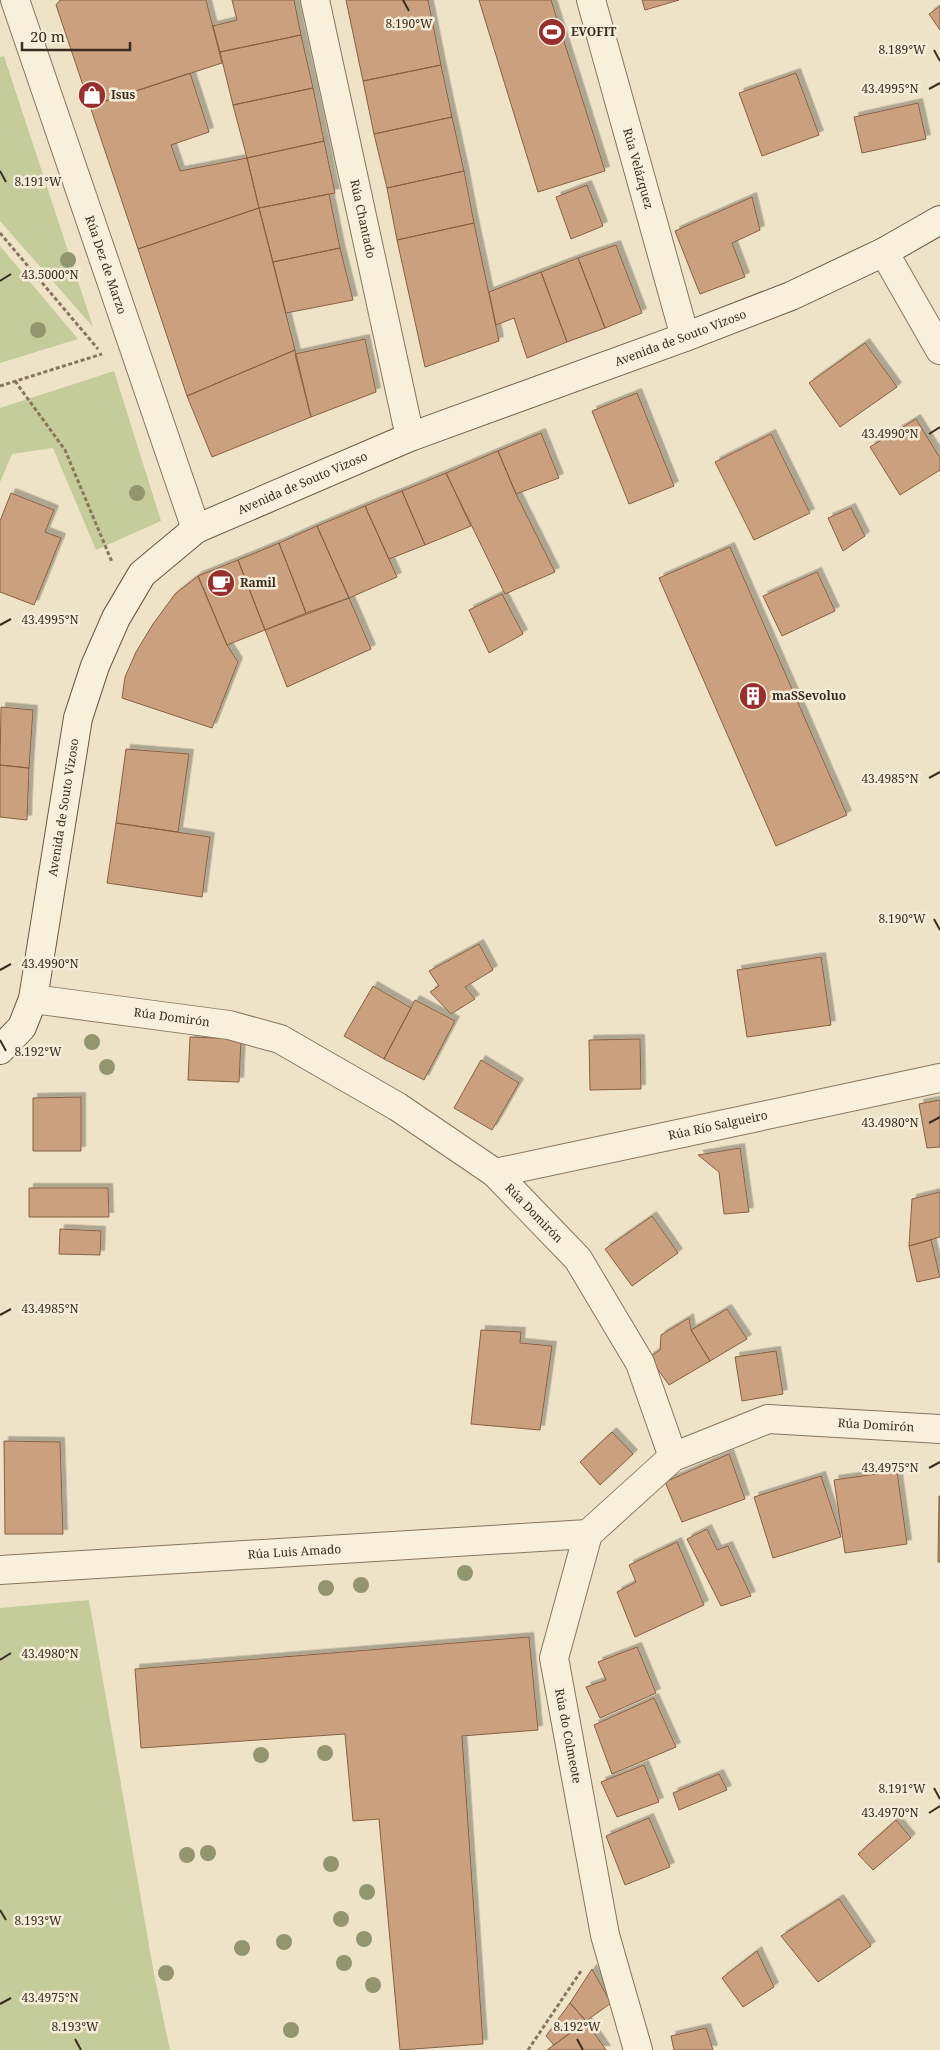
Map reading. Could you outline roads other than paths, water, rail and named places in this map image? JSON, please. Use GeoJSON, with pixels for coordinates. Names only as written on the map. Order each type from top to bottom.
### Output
{"type":"FeatureCollection","features":[{"type":"Feature","properties":{"kind":"street","name":"Rúa Dez de Marzo"},"geometry":{"type":"LineString","coordinates":[[15,0],[196,529]]}},
{"type":"Feature","properties":{"kind":"street","name":"Rúa Chantado"},"geometry":{"type":"LineString","coordinates":[[315,0],[410,437]]}},
{"type":"Feature","properties":{"kind":"street","name":"Rúa Velázquez"},"geometry":{"type":"LineString","coordinates":[[591,0],[684,337]]}},
{"type":"Feature","properties":{"kind":"street","name":"Avenida de Souto Vizoso"},"geometry":{"type":"LineString","coordinates":[[0,1050],[22,1027],[33,999],[78,718],[94,666],[116,618],[142,574],[196,529],[410,437],[791,296],[884,252],[940,220]]}},
{"type":"Feature","properties":{"kind":"street"},"geometry":{"type":"LineString","coordinates":[[884,252],[940,350]]}},
{"type":"Feature","properties":{"kind":"street","name":"Rúa Domirón"},"geometry":{"type":"LineString","coordinates":[[33,999],[229,1025],[280,1039],[398,1107],[495,1172],[578,1259],[640,1363],[673,1457],[768,1419],[940,1429]]}},
{"type":"Feature","properties":{"kind":"street","name":"Rúa Río Salgueiro"},"geometry":{"type":"LineString","coordinates":[[495,1172],[940,1078]]}},
{"type":"Feature","properties":{"kind":"street"},"geometry":{"type":"LineString","coordinates":[[588,1534],[673,1457]]}},
{"type":"Feature","properties":{"kind":"street","name":"Rúa Luis Amado"},"geometry":{"type":"LineString","coordinates":[[0,1570],[588,1534]]}},
{"type":"Feature","properties":{"kind":"street","name":"Rúa do Colmeote"},"geometry":{"type":"LineString","coordinates":[[588,1534],[554,1658],[605,1936],[638,2050]]}},
{"type":"Feature","properties":{"kind":"place","name":"EVOFIT"},"geometry":{"type":"Point","coordinates":[552,32]}},
{"type":"Feature","properties":{"kind":"place","name":"Isus"},"geometry":{"type":"Point","coordinates":[92,95]}},
{"type":"Feature","properties":{"kind":"place","name":"Ramil"},"geometry":{"type":"Point","coordinates":[221,583]}},
{"type":"Feature","properties":{"kind":"place","name":"maSSevoluo"},"geometry":{"type":"Point","coordinates":[753,696]}}]}
